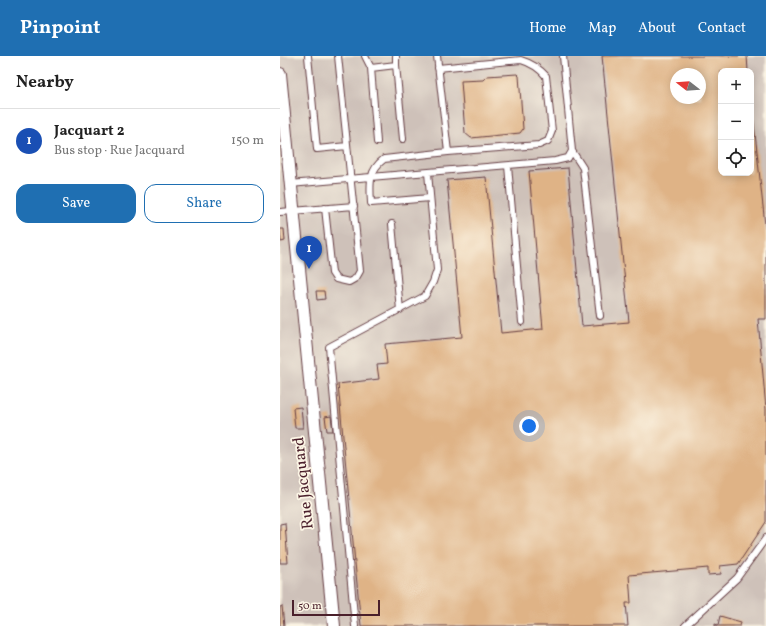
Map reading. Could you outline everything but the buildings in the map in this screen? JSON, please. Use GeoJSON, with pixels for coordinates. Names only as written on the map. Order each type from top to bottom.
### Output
{"type":"FeatureCollection","features":[{"type":"Feature","properties":{"kind":"street","name":"Rue Jacquard"},"geometry":{"type":"LineString","coordinates":[[280,74],[292,210],[334,626]]}},
{"type":"Feature","properties":{"kind":"lane"},"geometry":{"type":"LineString","coordinates":[[308,56],[316,149],[347,146]]}},
{"type":"Feature","properties":{"kind":"lane"},"geometry":{"type":"LineString","coordinates":[[326,208],[332,273],[336,280],[349,282],[356,278],[360,271],[338,56]]}},
{"type":"Feature","properties":{"kind":"lane"},"geometry":{"type":"LineString","coordinates":[[365,56],[370,62],[371,68],[377,142]]}},
{"type":"Feature","properties":{"kind":"lane"},"geometry":{"type":"LineString","coordinates":[[396,56],[403,139]]}},
{"type":"Feature","properties":{"kind":"lane"},"geometry":{"type":"LineString","coordinates":[[437,56],[448,152]]}},
{"type":"Feature","properties":{"kind":"lane"},"geometry":{"type":"LineString","coordinates":[[563,56],[572,151],[583,168],[600,316]]}},
{"type":"Feature","properties":{"kind":"lane"},"geometry":{"type":"LineString","coordinates":[[430,198],[371,203],[369,178],[378,163],[384,159],[448,152],[539,145],[548,140],[552,131],[546,76],[541,70],[530,63],[521,60],[438,68]]}},
{"type":"Feature","properties":{"kind":"lane"},"geometry":{"type":"LineString","coordinates":[[371,68],[396,65]]}},
{"type":"Feature","properties":{"kind":"lane"},"geometry":{"type":"LineString","coordinates":[[290,184],[555,162],[568,158],[572,151]]}},
{"type":"Feature","properties":{"kind":"lane"},"geometry":{"type":"LineString","coordinates":[[508,166],[522,322]]}},
{"type":"Feature","properties":{"kind":"lane"},"geometry":{"type":"LineString","coordinates":[[355,626],[330,347],[425,296],[433,282],[437,270],[428,173]]}},
{"type":"Feature","properties":{"kind":"lane"},"geometry":{"type":"LineString","coordinates":[[280,212],[354,206]]}},
{"type":"Feature","properties":{"kind":"lane"},"geometry":{"type":"LineString","coordinates":[[392,224],[400,310]]}},
{"type":"Feature","properties":{"kind":"lane"},"geometry":{"type":"LineString","coordinates":[[685,626],[737,578],[766,538]]}},
{"type":"Feature","properties":{"kind":"shaded area"},"geometry":{"type":"Polygon","coordinates":[[[280,56],[766,56],[766,626],[280,626],[280,56]]]}},
{"type":"Feature","properties":{"kind":"place","name":"Jacquart 2"},"geometry":{"type":"Point","coordinates":[309,269]}}]}
